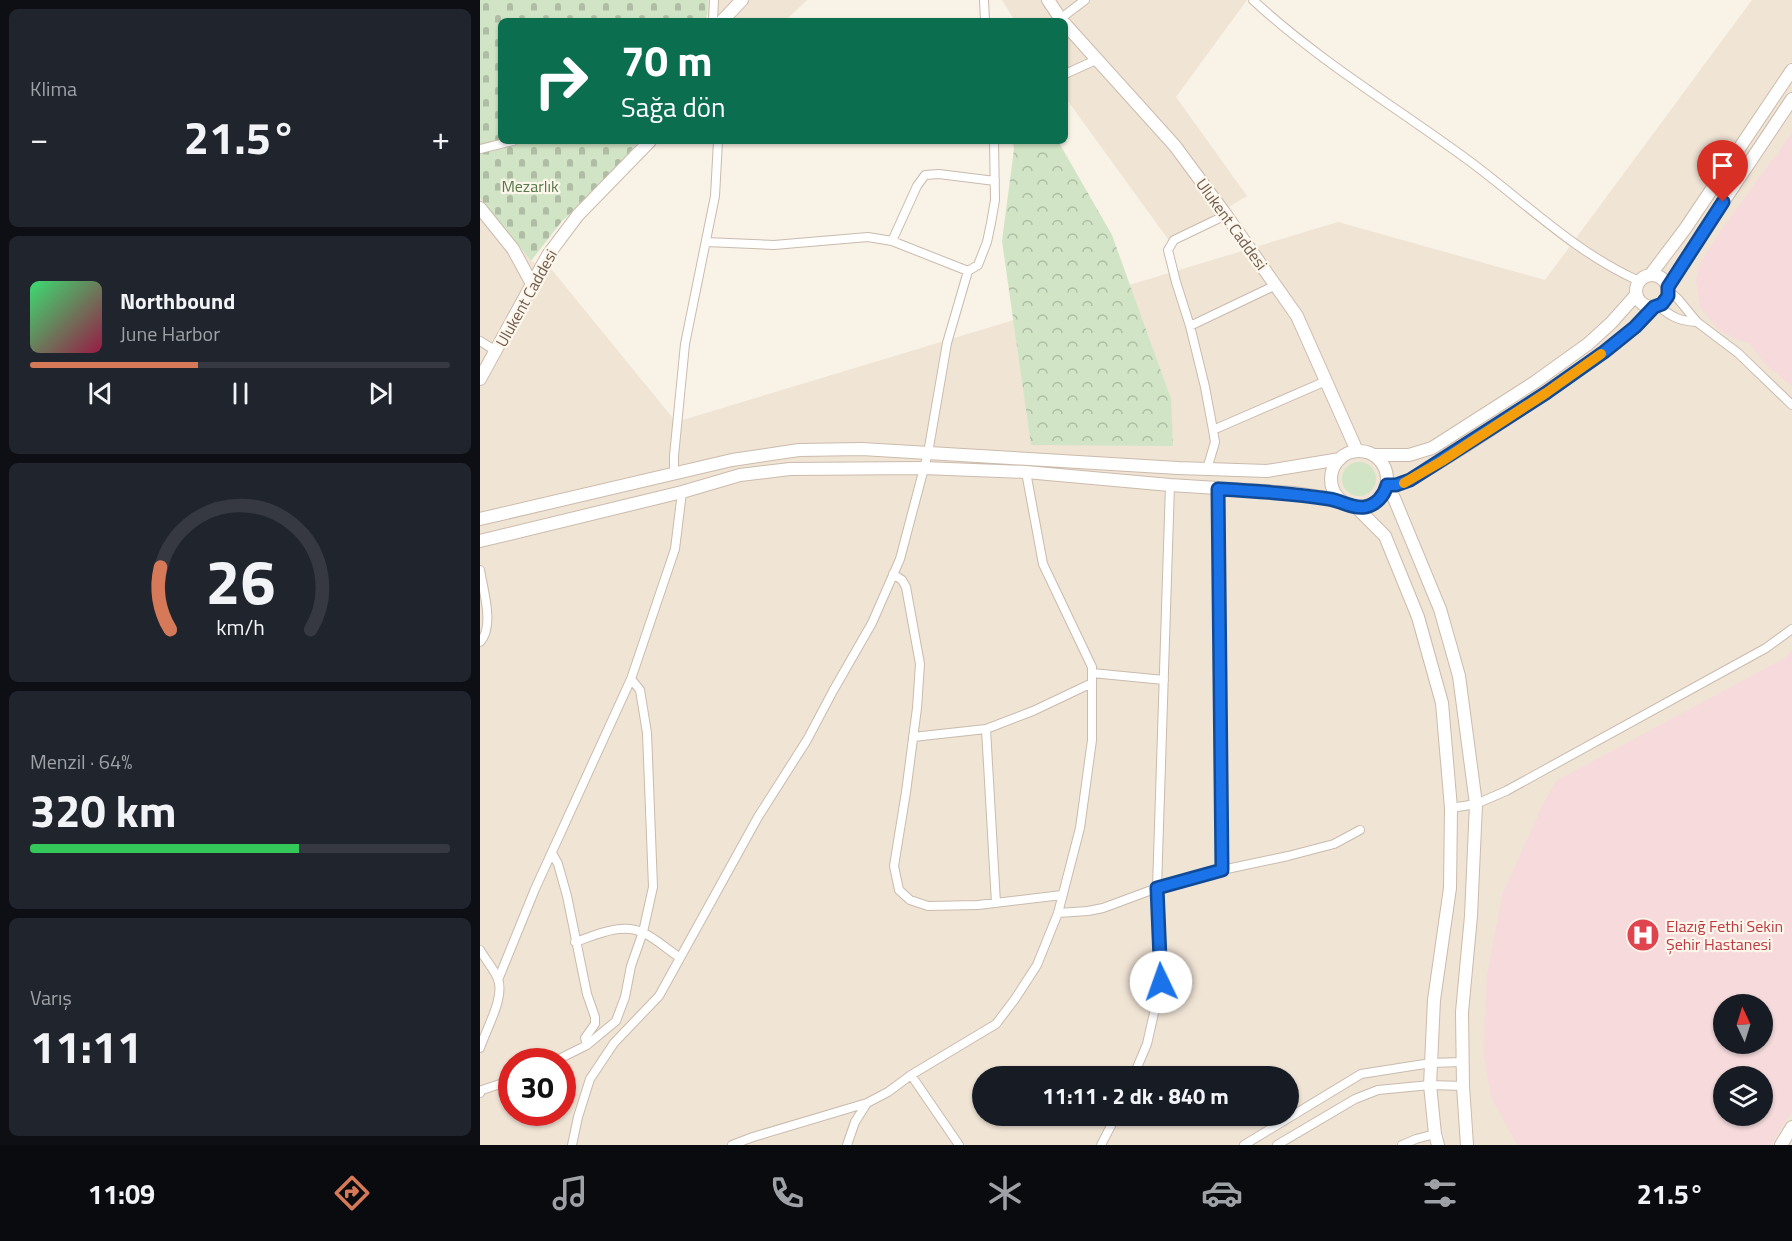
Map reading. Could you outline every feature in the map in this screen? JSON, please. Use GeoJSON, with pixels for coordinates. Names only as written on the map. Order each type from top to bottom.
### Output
{"type":"FeatureCollection","features":[{"type":"Feature","properties":{"kind":"street"},"geometry":{"type":"LineString","coordinates":[[714,0],[714,18]]}},
{"type":"Feature","properties":{"kind":"street"},"geometry":{"type":"LineString","coordinates":[[725,18],[742,0]]}},
{"type":"Feature","properties":{"kind":"street"},"geometry":{"type":"LineString","coordinates":[[734,18],[742,0]]}},
{"type":"Feature","properties":{"kind":"street"},"geometry":{"type":"LineString","coordinates":[[984,0],[985,18]]}},
{"type":"Feature","properties":{"kind":"street","name":"Ulukent Caddesi"},"geometry":{"type":"LineString","coordinates":[[1048,0],[1059,18]]}},
{"type":"Feature","properties":{"kind":"street"},"geometry":{"type":"LineString","coordinates":[[1066,18],[1085,0]]}},
{"type":"Feature","properties":{"kind":"street"},"geometry":{"type":"LineString","coordinates":[[1253,0],[1321,57],[1470,161],[1564,236],[1615,270],[1639,281]]}},
{"type":"Feature","properties":{"kind":"street","name":"Ulukent Caddesi"},"geometry":{"type":"LineString","coordinates":[[1068,29],[1175,146],[1297,316],[1357,451]]}},
{"type":"Feature","properties":{"kind":"street"},"geometry":{"type":"LineString","coordinates":[[1068,73],[1096,60]]}},
{"type":"Feature","properties":{"kind":"street"},"geometry":{"type":"LineString","coordinates":[[1697,322],[1681,321],[1656,306],[1649,307],[1641,303],[1636,295],[1639,281],[1651,274],[1681,235],[1792,70]]}},
{"type":"Feature","properties":{"kind":"street"},"geometry":{"type":"LineString","coordinates":[[1636,295],[1588,344],[1535,382],[1437,445],[1420,453],[1409,455],[1374,455],[1357,451],[1347,454],[1334,466],[1331,475],[1334,493],[1340,500],[1358,508],[1375,503],[1387,487],[1410,480],[1546,393],[1620,340],[1656,306],[1666,300],[1668,289],[1703,232],[1792,99]]}},
{"type":"Feature","properties":{"kind":"street"},"geometry":{"type":"LineString","coordinates":[[480,149],[501,144]]}},
{"type":"Feature","properties":{"kind":"street","name":"Ulukent Caddesi"},"geometry":{"type":"LineString","coordinates":[[480,380],[548,255],[578,215],[647,144]]}},
{"type":"Feature","properties":{"kind":"street"},"geometry":{"type":"LineString","coordinates":[[674,474],[685,344],[715,196],[718,144]]}},
{"type":"Feature","properties":{"kind":"street"},"geometry":{"type":"LineString","coordinates":[[572,1145],[590,1079],[614,1043],[658,996],[758,818],[807,740],[872,623],[900,558],[928,453],[947,344],[968,271],[978,265],[987,242],[995,200],[994,144]]}},
{"type":"Feature","properties":{"kind":"street"},"geometry":{"type":"LineString","coordinates":[[892,241],[917,186],[925,175],[939,174],[995,181]]}},
{"type":"Feature","properties":{"kind":"street"},"geometry":{"type":"LineString","coordinates":[[480,208],[513,249],[532,284]]}},
{"type":"Feature","properties":{"kind":"street"},"geometry":{"type":"LineString","coordinates":[[1208,469],[1215,442],[1214,430],[1190,326],[1173,274],[1168,250],[1174,240],[1226,215]]}},
{"type":"Feature","properties":{"kind":"street"},"geometry":{"type":"LineString","coordinates":[[706,242],[774,245],[868,237],[892,241],[968,271]]}},
{"type":"Feature","properties":{"kind":"street"},"geometry":{"type":"LineString","coordinates":[[1651,274],[1664,279],[1668,289],[1697,322],[1738,353],[1792,405]]}},
{"type":"Feature","properties":{"kind":"street"},"geometry":{"type":"LineString","coordinates":[[1190,326],[1275,285]]}},
{"type":"Feature","properties":{"kind":"street"},"geometry":{"type":"LineString","coordinates":[[480,340],[496,351]]}},
{"type":"Feature","properties":{"kind":"street"},"geometry":{"type":"LineString","coordinates":[[1214,430],[1326,381]]}},
{"type":"Feature","properties":{"kind":"street"},"geometry":{"type":"LineString","coordinates":[[480,519],[732,460],[799,450],[862,449],[1267,471],[1340,459]]}},
{"type":"Feature","properties":{"kind":"street"},"geometry":{"type":"LineString","coordinates":[[1374,455],[1382,462],[1386,470],[1387,487],[1394,498],[1440,609],[1459,676],[1476,804],[1471,916],[1462,1012],[1462,1086],[1467,1145]]}},
{"type":"Feature","properties":{"kind":"street"},"geometry":{"type":"LineString","coordinates":[[480,541],[682,492],[740,475],[790,469],[923,468],[1026,472],[1294,494],[1340,500]]}},
{"type":"Feature","properties":{"kind":"street"},"geometry":{"type":"LineString","coordinates":[[732,1145],[867,1103],[888,1092],[910,1075],[996,1024],[1037,965],[1058,913],[1082,817],[1092,740],[1092,667],[1043,564],[1026,472]]}},
{"type":"Feature","properties":{"kind":"street"},"geometry":{"type":"LineString","coordinates":[[1138,1066],[1147,1044],[1161,982],[1157,888],[1170,485]]}},
{"type":"Feature","properties":{"kind":"street"},"geometry":{"type":"LineString","coordinates":[[1218,489],[1222,870]]}},
{"type":"Feature","properties":{"kind":"street"},"geometry":{"type":"LineString","coordinates":[[480,1048],[497,1006],[498,980],[535,889],[631,679],[675,549],[682,492]]}},
{"type":"Feature","properties":{"kind":"street"},"geometry":{"type":"LineString","coordinates":[[1358,508],[1385,536],[1418,617],[1442,703],[1451,808],[1450,888],[1434,1000],[1430,1085],[1437,1140],[1416,1139],[1402,1145]]}},
{"type":"Feature","properties":{"kind":"street"},"geometry":{"type":"LineString","coordinates":[[480,570],[488,613],[485,637],[480,642]]}},
{"type":"Feature","properties":{"kind":"street"},"geometry":{"type":"LineString","coordinates":[[893,574],[902,580],[906,588],[920,664],[914,737],[894,866],[900,890],[910,900],[928,906],[978,905],[1062,895]]}},
{"type":"Feature","properties":{"kind":"street"},"geometry":{"type":"LineString","coordinates":[[1451,808],[1476,804],[1506,791],[1766,648],[1792,629]]}},
{"type":"Feature","properties":{"kind":"street"},"geometry":{"type":"LineString","coordinates":[[1092,673],[1164,680]]}},
{"type":"Feature","properties":{"kind":"street"},"geometry":{"type":"LineString","coordinates":[[576,1050],[587,1045],[616,1021],[643,933],[653,887],[647,745],[640,690],[631,679]]}},
{"type":"Feature","properties":{"kind":"street"},"geometry":{"type":"LineString","coordinates":[[914,737],[986,729],[1033,711],[1092,683]]}},
{"type":"Feature","properties":{"kind":"street"},"geometry":{"type":"LineString","coordinates":[[986,729],[996,903]]}},
{"type":"Feature","properties":{"kind":"street"},"geometry":{"type":"LineString","coordinates":[[1058,913],[1103,908],[1157,888],[1334,844],[1360,830]]}},
{"type":"Feature","properties":{"kind":"street"},"geometry":{"type":"LineString","coordinates":[[552,853],[558,864],[567,896],[587,994],[595,1017],[595,1024],[585,1038],[587,1045]]}},
{"type":"Feature","properties":{"kind":"street"},"geometry":{"type":"LineString","coordinates":[[575,942],[621,928],[632,929],[643,933],[679,957]]}},
{"type":"Feature","properties":{"kind":"street"},"geometry":{"type":"LineString","coordinates":[[480,950],[498,980]]}},
{"type":"Feature","properties":{"kind":"street"},"geometry":{"type":"LineString","coordinates":[[1244,1145],[1361,1074],[1431,1063],[1462,1062]]}},
{"type":"Feature","properties":{"kind":"street"},"geometry":{"type":"LineString","coordinates":[[910,1075],[959,1145]]}},
{"type":"Feature","properties":{"kind":"street"},"geometry":{"type":"LineString","coordinates":[[480,1093],[482,1090],[498,1085]]}},
{"type":"Feature","properties":{"kind":"street"},"geometry":{"type":"LineString","coordinates":[[1277,1145],[1355,1099],[1378,1090],[1430,1085],[1462,1086]]}},
{"type":"Feature","properties":{"kind":"street"},"geometry":{"type":"LineString","coordinates":[[847,1145],[855,1122],[867,1103]]}},
{"type":"Feature","properties":{"kind":"street"},"geometry":{"type":"LineString","coordinates":[[1101,1145],[1111,1126]]}},
{"type":"Feature","properties":{"kind":"street"},"geometry":{"type":"LineString","coordinates":[[1781,1145],[1792,1127]]}},
{"type":"Feature","properties":{"kind":"shaded area"},"geometry":{"type":"Polygon","coordinates":[[[708,0],[807,0],[788,18],[712,18],[707,15],[708,0]]]}},
{"type":"Feature","properties":{"kind":"shaded area"},"geometry":{"type":"Polygon","coordinates":[[[1002,0],[1247,0],[1176,97],[1247,196],[1170,242],[1068,101],[1068,18],[1013,18],[1002,0]]]}},
{"type":"Feature","properties":{"kind":"shaded area"},"geometry":{"type":"Polygon","coordinates":[[[1752,0],[1792,0],[1792,1145],[480,1145],[480,198],[531,261],[552,270],[676,422],[1338,222],[1545,280],[1752,0]]]}},
{"type":"Feature","properties":{"kind":"shaded area"},"geometry":{"type":"Polygon","coordinates":[[[1792,133],[1792,386],[1764,363],[1750,344],[1718,329],[1700,307],[1696,281],[1699,265],[1721,230],[1792,133]]]}},
{"type":"Feature","properties":{"kind":"shaded area","name":"Elazığ Fethi Sekin Şehir Hastanesi"},"geometry":{"type":"Polygon","coordinates":[[[1792,651],[1792,1111],[1771,1145],[1517,1145],[1491,1097],[1483,1053],[1487,975],[1502,895],[1542,806],[1556,781],[1783,659],[1792,651]]]}},
{"type":"Feature","properties":{"kind":"green space","name":"Mezarlık"},"geometry":{"type":"Polygon","coordinates":[[[480,0],[708,0],[706,18],[498,18],[498,144],[636,144],[596,191],[562,221],[531,261],[480,198],[480,0]]]}},
{"type":"Feature","properties":{"kind":"green space"},"geometry":{"type":"Polygon","coordinates":[[[1013,144],[1060,144],[1112,235],[1171,399],[1173,446],[1031,445],[1002,241],[1013,144]]]}},
{"type":"Feature","properties":{"kind":"green space"},"geometry":{"type":"Polygon","coordinates":[[[1359,462],[1371,467],[1376,479],[1371,491],[1359,496],[1347,491],[1342,479],[1347,467],[1359,462]]]}},
{"type":"Feature","properties":{"kind":"slow traffic"},"geometry":{"type":"LineString","coordinates":[[1404,483],[1546,393],[1601,354]]}},
{"type":"Feature","properties":{"kind":"place","name":"Elazığ Fethi Sekin Şehir Hastanesi"},"geometry":{"type":"Point","coordinates":[1643,935]}},
{"type":"Feature","properties":{"kind":"route"},"geometry":{"type":"LineString","coordinates":[[1161,982],[1157,888],[1222,870],[1218,489],[1294,494],[1340,500],[1358,508],[1375,503],[1382,496],[1387,485],[1396,485],[1410,480],[1546,393],[1620,340],[1654,307],[1662,304],[1668,296],[1668,287],[1723,202]]}}]}
